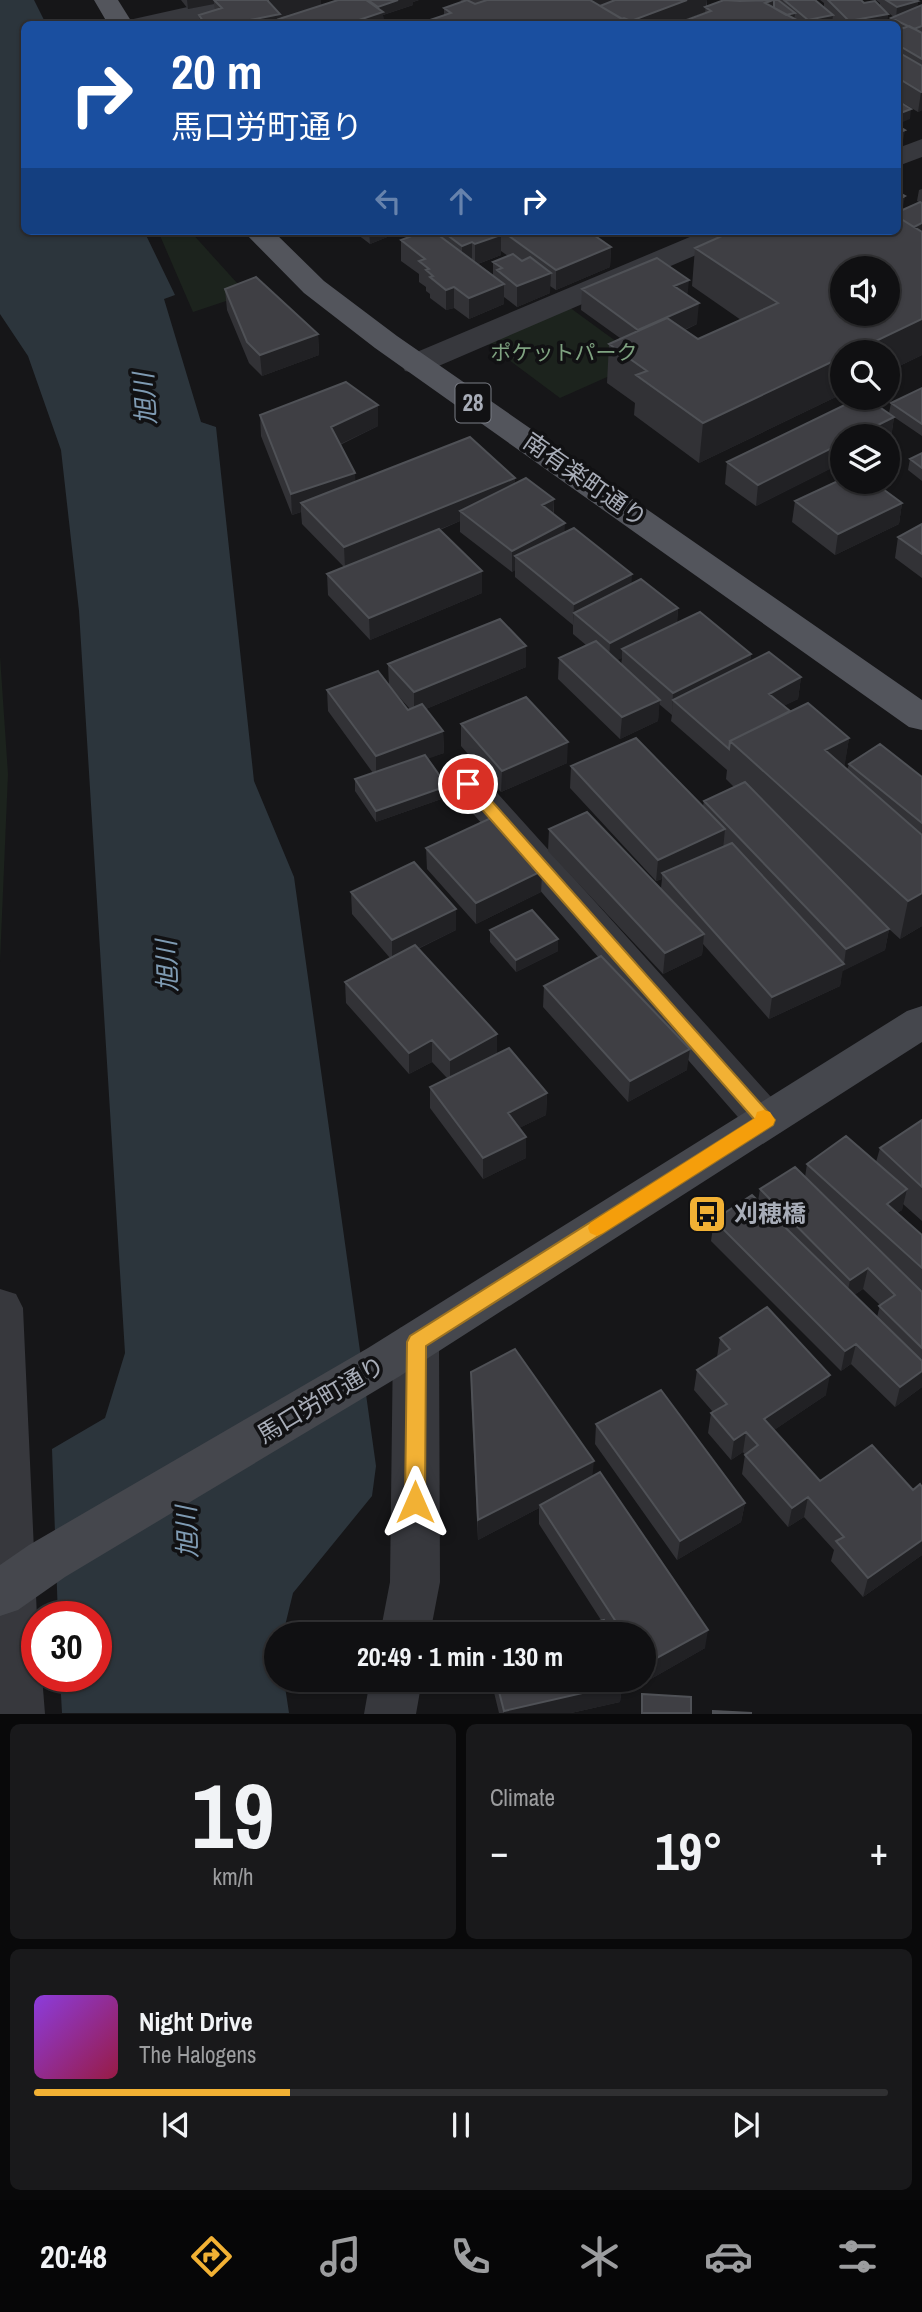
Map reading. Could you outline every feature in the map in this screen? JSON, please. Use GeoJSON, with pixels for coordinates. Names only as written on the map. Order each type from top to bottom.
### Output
{"type":"FeatureCollection","features":[{"type":"Feature","properties":{"kind":"main road"},"geometry":{"type":"LineString","coordinates":[[106,0],[118,21]]}},
{"type":"Feature","properties":{"kind":"main road","name":"南有楽町通り"},"geometry":{"type":"LineString","coordinates":[[261,235],[314,287],[416,364],[700,560],[922,718]]}},
{"type":"Feature","properties":{"kind":"street"},"geometry":{"type":"LineString","coordinates":[[901,157],[922,147]]}},
{"type":"Feature","properties":{"kind":"street"},"geometry":{"type":"LineString","coordinates":[[416,364],[720,235]]}},
{"type":"Feature","properties":{"kind":"street"},"geometry":{"type":"LineString","coordinates":[[468,784],[766,1120]]}},
{"type":"Feature","properties":{"kind":"street","name":"馬口労町通り"},"geometry":{"type":"LineString","coordinates":[[19,1580],[400,1352],[922,1022]]}},
{"type":"Feature","properties":{"kind":"street"},"geometry":{"type":"LineString","coordinates":[[0,1308],[19,1580],[19,1713]]}},
{"type":"Feature","properties":{"kind":"street"},"geometry":{"type":"LineString","coordinates":[[400,1352],[415,1582],[407,1622]]}},
{"type":"Feature","properties":{"kind":"street"},"geometry":{"type":"LineString","coordinates":[[390,1713],[394,1692]]}},
{"type":"Feature","properties":{"kind":"lane"},"geometry":{"type":"LineString","coordinates":[[151,21],[218,8],[236,0]]}},
{"type":"Feature","properties":{"kind":"green space"},"geometry":{"type":"Polygon","coordinates":[[[160,235],[194,235],[247,294],[193,312],[160,235]]]}},
{"type":"Feature","properties":{"kind":"green space","name":"ポケットパーク"},"geometry":{"type":"Polygon","coordinates":[[[569,307],[643,361],[560,398],[485,342],[569,307]]]}},
{"type":"Feature","properties":{"kind":"green space"},"geometry":{"type":"Polygon","coordinates":[[[0,656],[8,774],[0,962],[0,656]]]}},
{"type":"Feature","properties":{"kind":"water","name":"旭川"},"geometry":{"type":"Polygon","coordinates":[[[0,0],[34,0],[44,21],[21,21],[21,235],[146,235],[175,295],[164,299],[201,422],[216,427],[254,781],[294,877],[376,1466],[372,1496],[293,1593],[286,1622],[264,1622],[264,1692],[286,1692],[289,1713],[62,1713],[61,1692],[112,1692],[112,1601],[57,1601],[52,1449],[105,1418],[125,1353],[79,611],[61,450],[28,356],[0,314],[0,0]]]}},
{"type":"Feature","properties":{"kind":"building"},"geometry":{"type":"Polygon","coordinates":[[[214,0],[267,0],[280,14],[245,21],[203,21],[199,15],[222,8],[214,0]]]}},
{"type":"Feature","properties":{"kind":"building"},"geometry":{"type":"Polygon","coordinates":[[[338,0],[366,0],[383,12],[356,21],[279,19],[338,0]]]}},
{"type":"Feature","properties":{"kind":"building"},"geometry":{"type":"Polygon","coordinates":[[[368,0],[398,0],[378,7],[368,0]]]}},
{"type":"Feature","properties":{"kind":"building"},"geometry":{"type":"Polygon","coordinates":[[[467,0],[475,4],[487,0],[590,0],[626,21],[427,21],[451,13],[444,8],[467,0]]]}},
{"type":"Feature","properties":{"kind":"building"},"geometry":{"type":"Polygon","coordinates":[[[615,0],[687,0],[631,21],[622,19],[600,6],[615,0]]]}},
{"type":"Feature","properties":{"kind":"building"},"geometry":{"type":"Polygon","coordinates":[[[724,0],[773,0],[765,3],[798,21],[684,21],[711,11],[705,7],[724,0]]]}},
{"type":"Feature","properties":{"kind":"building"},"geometry":{"type":"Polygon","coordinates":[[[774,0],[778,0],[795,13],[786,15],[774,8],[774,0]]]}},
{"type":"Feature","properties":{"kind":"building"},"geometry":{"type":"Polygon","coordinates":[[[784,0],[815,0],[833,15],[808,20],[784,0]]]}},
{"type":"Feature","properties":{"kind":"building"},"geometry":{"type":"Polygon","coordinates":[[[828,0],[861,0],[864,3],[875,1],[888,14],[849,21],[828,0]]]}},
{"type":"Feature","properties":{"kind":"building"},"geometry":{"type":"Polygon","coordinates":[[[886,0],[916,0],[918,1],[897,7],[886,0]]]}},
{"type":"Feature","properties":{"kind":"building"},"geometry":{"type":"Polygon","coordinates":[[[922,5],[922,26],[914,29],[891,18],[922,5]]]}},
{"type":"Feature","properties":{"kind":"building"},"geometry":{"type":"Polygon","coordinates":[[[909,26],[922,33],[922,59],[901,47],[901,29],[909,26]]]}},
{"type":"Feature","properties":{"kind":"building"},"geometry":{"type":"Polygon","coordinates":[[[901,54],[922,66],[922,92],[901,80],[901,54]]]}},
{"type":"Feature","properties":{"kind":"building"},"geometry":{"type":"Polygon","coordinates":[[[901,103],[911,109],[901,113],[901,103]]]}},
{"type":"Feature","properties":{"kind":"building"},"geometry":{"type":"Polygon","coordinates":[[[922,203],[922,223],[914,227],[901,219],[901,211],[922,203]]]}},
{"type":"Feature","properties":{"kind":"building"},"geometry":{"type":"Polygon","coordinates":[[[901,219],[922,232],[922,319],[878,340],[830,340],[830,363],[703,423],[636,375],[647,371],[609,344],[667,318],[698,339],[778,303],[695,248],[724,235],[901,235],[901,219]]]}},
{"type":"Feature","properties":{"kind":"building"},"geometry":{"type":"Polygon","coordinates":[[[414,235],[438,235],[504,284],[469,298],[454,287],[446,290],[430,277],[433,276],[426,270],[429,269],[419,261],[425,259],[401,240],[414,235]]]}},
{"type":"Feature","properties":{"kind":"building"},"geometry":{"type":"Polygon","coordinates":[[[447,235],[501,235],[475,244],[472,242],[462,246],[447,235]]]}},
{"type":"Feature","properties":{"kind":"building"},"geometry":{"type":"Polygon","coordinates":[[[508,235],[594,235],[611,247],[556,270],[508,235]]]}},
{"type":"Feature","properties":{"kind":"building"},"geometry":{"type":"Polygon","coordinates":[[[513,254],[522,261],[530,257],[551,273],[517,286],[497,270],[502,268],[493,262],[513,254]]]}},
{"type":"Feature","properties":{"kind":"building"},"geometry":{"type":"Polygon","coordinates":[[[657,258],[689,280],[674,286],[699,303],[638,330],[582,289],[657,258]]]}},
{"type":"Feature","properties":{"kind":"building"},"geometry":{"type":"Polygon","coordinates":[[[256,277],[318,334],[260,355],[247,342],[225,289],[256,277]]]}},
{"type":"Feature","properties":{"kind":"building"},"geometry":{"type":"Polygon","coordinates":[[[346,382],[378,405],[331,427],[355,473],[291,494],[260,415],[346,382]]]}},
{"type":"Feature","properties":{"kind":"building"},"geometry":{"type":"Polygon","coordinates":[[[922,388],[922,424],[900,409],[900,399],[922,388]]]}},
{"type":"Feature","properties":{"kind":"building"},"geometry":{"type":"Polygon","coordinates":[[[834,410],[884,410],[894,417],[880,424],[830,424],[830,449],[758,485],[727,462],[834,410]]]}},
{"type":"Feature","properties":{"kind":"building"},"geometry":{"type":"Polygon","coordinates":[[[470,437],[515,478],[344,547],[301,503],[470,437]]]}},
{"type":"Feature","properties":{"kind":"building"},"geometry":{"type":"Polygon","coordinates":[[[922,453],[922,468],[910,459],[922,453]]]}},
{"type":"Feature","properties":{"kind":"building"},"geometry":{"type":"Polygon","coordinates":[[[526,478],[554,499],[542,505],[565,523],[512,551],[460,511],[526,478]]]}},
{"type":"Feature","properties":{"kind":"building"},"geometry":{"type":"Polygon","coordinates":[[[830,485],[830,494],[890,494],[902,503],[838,534],[795,501],[830,485]]]}},
{"type":"Feature","properties":{"kind":"building"},"geometry":{"type":"Polygon","coordinates":[[[922,524],[922,554],[898,537],[922,524]]]}},
{"type":"Feature","properties":{"kind":"building"},"geometry":{"type":"Polygon","coordinates":[[[574,528],[632,574],[574,604],[515,556],[574,528]]]}},
{"type":"Feature","properties":{"kind":"building"},"geometry":{"type":"Polygon","coordinates":[[[439,529],[482,571],[369,618],[327,574],[439,529]]]}},
{"type":"Feature","properties":{"kind":"building"},"geometry":{"type":"Polygon","coordinates":[[[641,579],[678,608],[610,643],[574,613],[641,579]]]}},
{"type":"Feature","properties":{"kind":"building"},"geometry":{"type":"Polygon","coordinates":[[[700,612],[751,654],[673,693],[622,649],[700,612]]]}},
{"type":"Feature","properties":{"kind":"building"},"geometry":{"type":"Polygon","coordinates":[[[500,619],[526,646],[414,692],[388,664],[500,619]]]}},
{"type":"Feature","properties":{"kind":"building"},"geometry":{"type":"Polygon","coordinates":[[[596,641],[660,700],[622,717],[559,658],[596,641]]]}},
{"type":"Feature","properties":{"kind":"building"},"geometry":{"type":"Polygon","coordinates":[[[769,652],[801,677],[769,694],[790,711],[730,741],[729,749],[673,700],[769,652]]]}},
{"type":"Feature","properties":{"kind":"building"},"geometry":{"type":"Polygon","coordinates":[[[378,671],[408,710],[422,704],[443,731],[376,756],[327,690],[378,671]]]}},
{"type":"Feature","properties":{"kind":"building"},"geometry":{"type":"Polygon","coordinates":[[[526,697],[568,742],[502,771],[461,724],[526,697]]]}},
{"type":"Feature","properties":{"kind":"building"},"geometry":{"type":"Polygon","coordinates":[[[808,703],[849,738],[825,750],[922,835],[922,893],[908,901],[730,741],[808,703]]]}},
{"type":"Feature","properties":{"kind":"building"},"geometry":{"type":"Polygon","coordinates":[[[636,738],[725,829],[658,860],[571,766],[636,738]]]}},
{"type":"Feature","properties":{"kind":"building"},"geometry":{"type":"Polygon","coordinates":[[[880,744],[922,777],[922,823],[849,764],[880,744]]]}},
{"type":"Feature","properties":{"kind":"building"},"geometry":{"type":"Polygon","coordinates":[[[425,755],[447,786],[376,811],[355,779],[425,755]]]}},
{"type":"Feature","properties":{"kind":"building"},"geometry":{"type":"Polygon","coordinates":[[[745,782],[889,929],[846,949],[704,801],[745,782]]]}},
{"type":"Feature","properties":{"kind":"building"},"geometry":{"type":"Polygon","coordinates":[[[587,812],[704,934],[665,953],[549,829],[587,812]]]}},
{"type":"Feature","properties":{"kind":"building"},"geometry":{"type":"Polygon","coordinates":[[[491,818],[542,871],[476,903],[426,848],[491,818]]]}},
{"type":"Feature","properties":{"kind":"building"},"geometry":{"type":"Polygon","coordinates":[[[732,843],[844,964],[772,997],[662,873],[732,843]]]}},
{"type":"Feature","properties":{"kind":"building"},"geometry":{"type":"Polygon","coordinates":[[[414,862],[456,909],[392,940],[351,892],[414,862]]]}},
{"type":"Feature","properties":{"kind":"building"},"geometry":{"type":"Polygon","coordinates":[[[532,910],[558,939],[516,960],[490,930],[532,910]]]}},
{"type":"Feature","properties":{"kind":"building"},"geometry":{"type":"Polygon","coordinates":[[[415,945],[497,1034],[450,1060],[432,1040],[409,1053],[345,982],[415,945]]]}},
{"type":"Feature","properties":{"kind":"building"},"geometry":{"type":"Polygon","coordinates":[[[601,956],[690,1049],[630,1081],[544,986],[601,956]]]}},
{"type":"Feature","properties":{"kind":"building"},"geometry":{"type":"Polygon","coordinates":[[[509,1048],[547,1093],[508,1113],[526,1137],[483,1158],[430,1087],[509,1048]]]}},
{"type":"Feature","properties":{"kind":"building"},"geometry":{"type":"Polygon","coordinates":[[[922,1120],[922,1187],[880,1148],[922,1120]]]}},
{"type":"Feature","properties":{"kind":"building"},"geometry":{"type":"Polygon","coordinates":[[[846,1136],[907,1189],[887,1204],[922,1235],[922,1268],[807,1164],[846,1136]]]}},
{"type":"Feature","properties":{"kind":"building"},"geometry":{"type":"Polygon","coordinates":[[[795,1167],[922,1292],[922,1348],[879,1306],[895,1295],[868,1268],[850,1280],[760,1189],[795,1167]]]}},
{"type":"Feature","properties":{"kind":"building"},"geometry":{"type":"Polygon","coordinates":[[[752,1195],[922,1361],[922,1371],[900,1387],[856,1344],[845,1351],[714,1220],[752,1195]]]}},
{"type":"Feature","properties":{"kind":"building"},"geometry":{"type":"Polygon","coordinates":[[[767,1307],[830,1375],[764,1419],[820,1481],[872,1445],[913,1490],[920,1484],[922,1487],[922,1540],[868,1578],[836,1541],[844,1537],[808,1497],[792,1508],[745,1455],[758,1445],[746,1432],[734,1440],[711,1413],[727,1404],[697,1370],[730,1349],[720,1338],[767,1307]]]}},
{"type":"Feature","properties":{"kind":"building"},"geometry":{"type":"Polygon","coordinates":[[[515,1349],[594,1461],[478,1520],[471,1372],[515,1349]]]}},
{"type":"Feature","properties":{"kind":"building"},"geometry":{"type":"Polygon","coordinates":[[[661,1390],[745,1503],[680,1541],[596,1424],[661,1390]]]}},
{"type":"Feature","properties":{"kind":"building"},"geometry":{"type":"Polygon","coordinates":[[[600,1472],[708,1630],[656,1658],[656,1622],[616,1622],[540,1505],[600,1472]]]}},
{"type":"Feature","properties":{"kind":"building"},"geometry":{"type":"Polygon","coordinates":[[[499,1692],[587,1692],[504,1711],[499,1692]]]}},
{"type":"Feature","properties":{"kind":"building"},"geometry":{"type":"Polygon","coordinates":[[[642,1694],[691,1697],[691,1713],[642,1713],[642,1694]]]}},
{"type":"Feature","properties":{"kind":"building"},"geometry":{"type":"Polygon","coordinates":[[[713,1711],[752,1713],[713,1713],[713,1711]]]}},
{"type":"Feature","properties":{"kind":"slow traffic"},"geometry":{"type":"LineString","coordinates":[[597,1228],[766,1120],[764,1117]]}},
{"type":"Feature","properties":{"kind":"place","name":"刈穂橋"},"geometry":{"type":"Point","coordinates":[707,1214]}},
{"type":"Feature","properties":{"kind":"route"},"geometry":{"type":"LineString","coordinates":[[415,1502],[416,1342],[766,1120],[468,784]]}}]}
